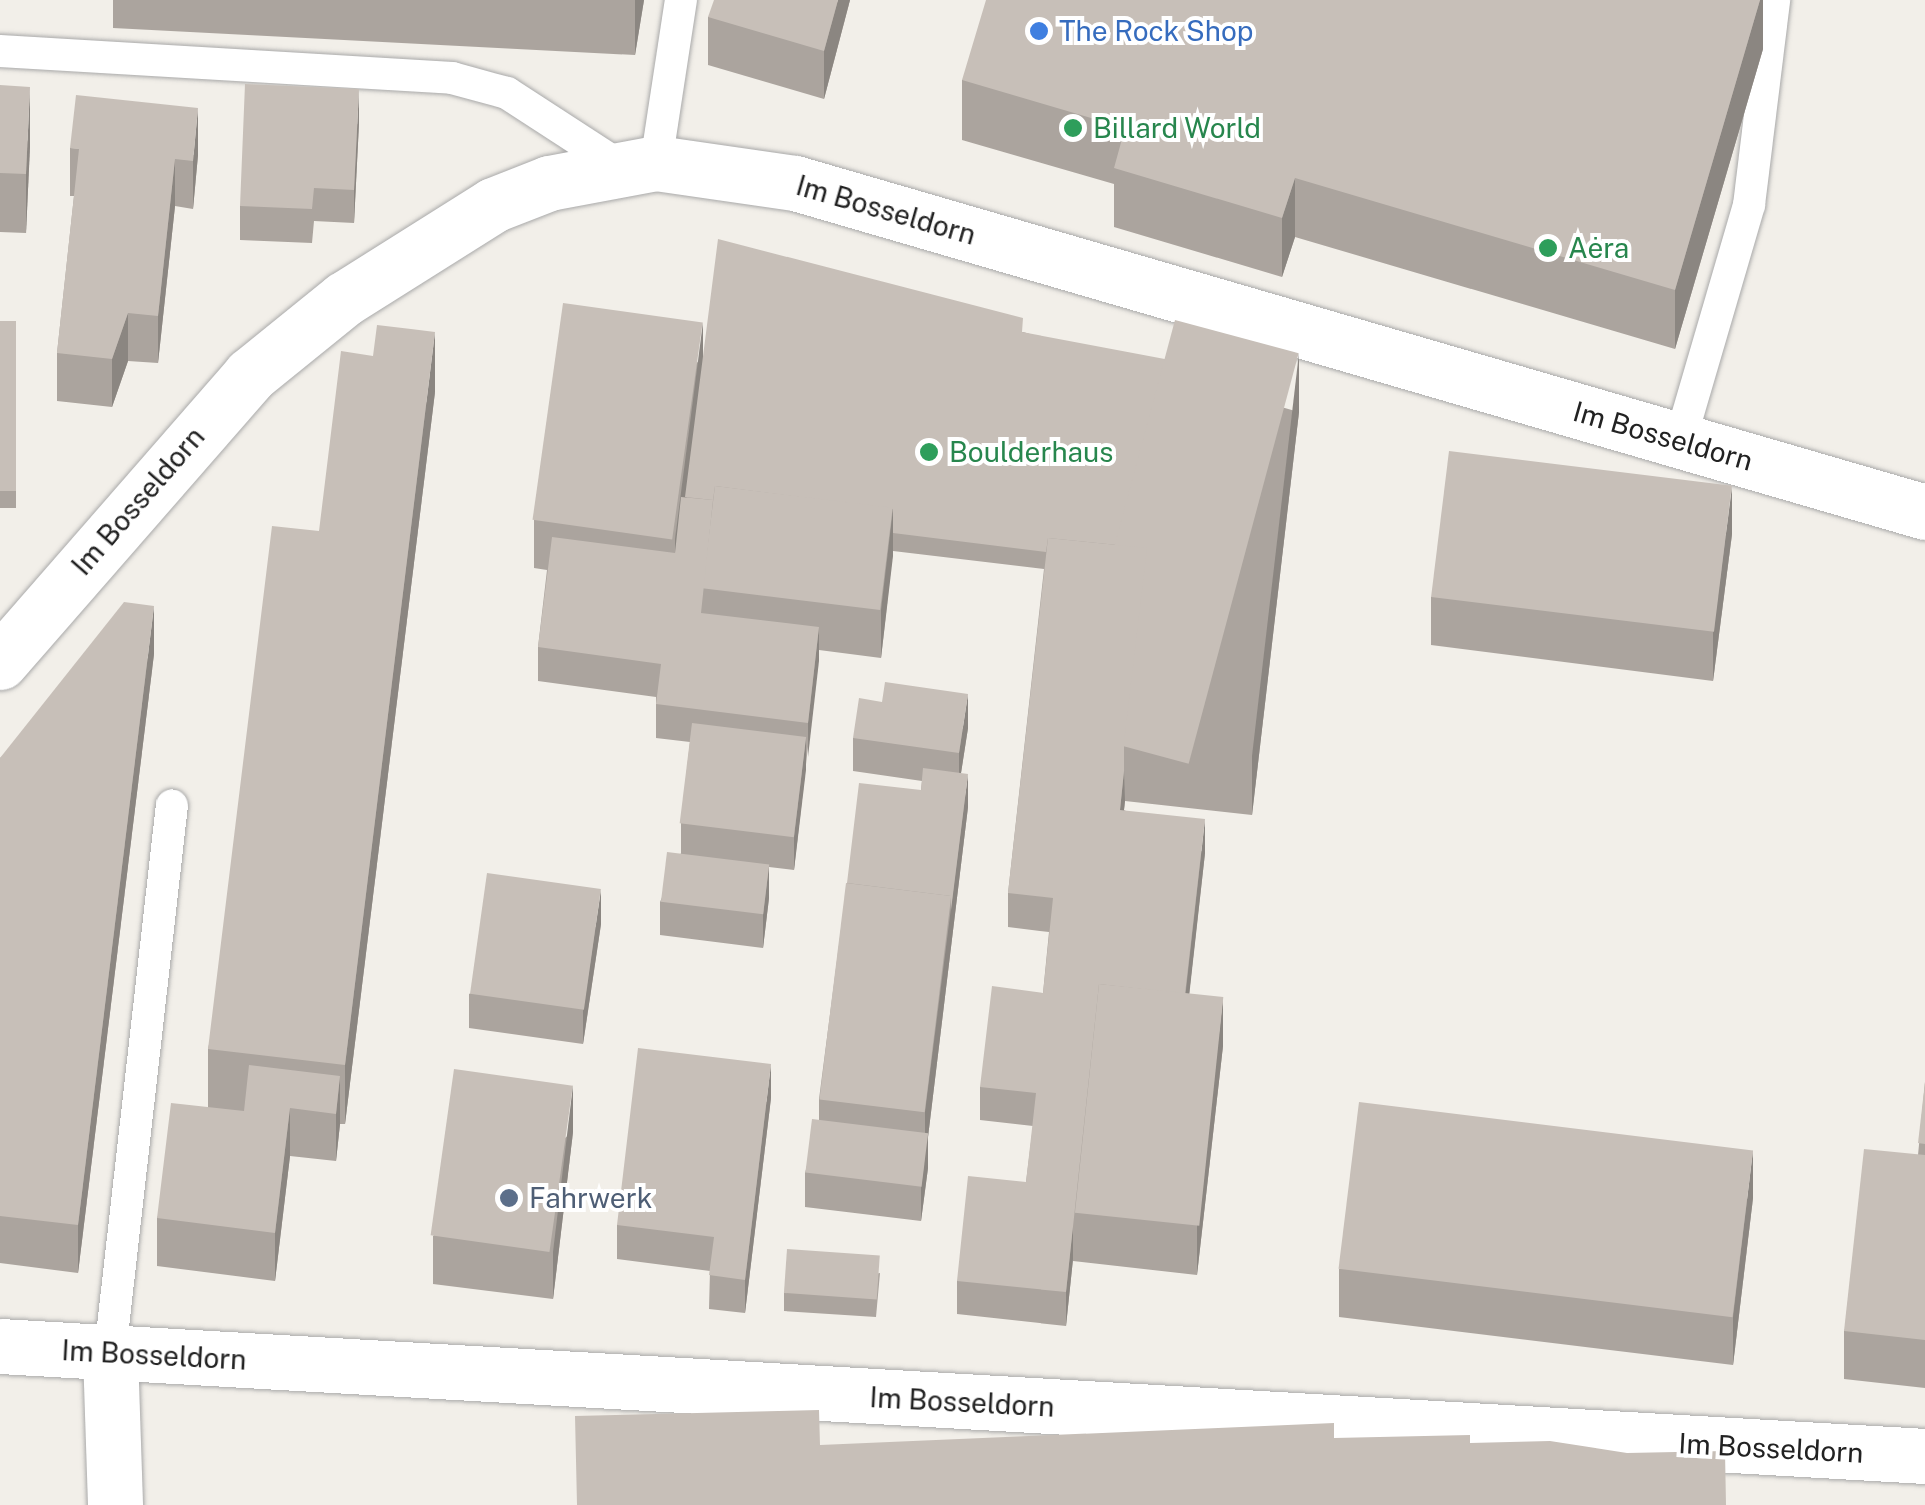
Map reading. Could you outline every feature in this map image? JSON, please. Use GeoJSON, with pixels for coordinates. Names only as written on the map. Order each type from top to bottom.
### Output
{"type":"FeatureCollection","features":[{"type":"Feature","properties":{"kind":"street","name":"Im Bosseldorn"},"geometry":{"type":"LineString","coordinates":[[0,662],[250,375],[344,299],[493,206],[639,165],[795,182],[1925,512]]}},
{"type":"Feature","properties":{"kind":"street","name":"Im Bosseldorn"},"geometry":{"type":"LineString","coordinates":[[0,1346],[1925,1456]]}},
{"type":"Feature","properties":{"kind":"street"},"geometry":{"type":"LineString","coordinates":[[110,1353],[115,1505]]}},
{"type":"Feature","properties":{"kind":"lane"},"geometry":{"type":"LineString","coordinates":[[0,51],[452,78],[507,92],[639,165],[681,0]]}},
{"type":"Feature","properties":{"kind":"lane"},"geometry":{"type":"LineString","coordinates":[[1680,440],[1748,205],[1774,0]]}},
{"type":"Feature","properties":{"kind":"lane"},"geometry":{"type":"LineString","coordinates":[[110,1353],[172,805]]}},
{"type":"Feature","properties":{"kind":"building"},"geometry":{"type":"Polygon","coordinates":[[[714,0],[838,0],[824,51],[708,17],[714,0]]]}},
{"type":"Feature","properties":{"kind":"building"},"geometry":{"type":"Polygon","coordinates":[[[986,0],[1760,0],[1675,290],[1295,178],[1282,218],[1114,168],[1125,128],[962,80],[986,0]]]}},
{"type":"Feature","properties":{"kind":"building"},"geometry":{"type":"Polygon","coordinates":[[[245,84],[359,89],[354,190],[314,188],[312,209],[240,206],[245,84]]]}},
{"type":"Feature","properties":{"kind":"building"},"geometry":{"type":"Polygon","coordinates":[[[0,85],[30,87],[26,174],[0,173],[0,85]]]}},
{"type":"Feature","properties":{"kind":"building"},"geometry":{"type":"Polygon","coordinates":[[[76,95],[198,108],[193,161],[175,159],[158,316],[128,313],[112,359],[57,353],[79,149],[70,148],[76,95]]]}},
{"type":"Feature","properties":{"kind":"building","name":"Boulderhaus"},"geometry":{"type":"Polygon","coordinates":[[[718,239],[1023,318],[1022,332],[1170,360],[1147,548],[1048,538],[1046,552],[893,533],[893,509],[715,486],[713,500],[685,497],[718,239]]]}},
{"type":"Feature","properties":{"kind":"building"},"geometry":{"type":"Polygon","coordinates":[[[563,303],[703,323],[672,539],[533,520],[563,303]]]}},
{"type":"Feature","properties":{"kind":"building"},"geometry":{"type":"Polygon","coordinates":[[[1175,320],[1299,353],[1189,764],[1065,731],[1175,320]]]}},
{"type":"Feature","properties":{"kind":"building"},"geometry":{"type":"Polygon","coordinates":[[[0,321],[16,321],[16,491],[0,491],[0,321]]]}},
{"type":"Feature","properties":{"kind":"building"},"geometry":{"type":"Polygon","coordinates":[[[377,325],[435,332],[345,1065],[208,1049],[272,526],[319,531],[341,351],[373,356],[377,325]]]}},
{"type":"Feature","properties":{"kind":"building"},"geometry":{"type":"Polygon","coordinates":[[[1449,451],[1732,486],[1714,632],[1431,597],[1449,451]]]}},
{"type":"Feature","properties":{"kind":"building"},"geometry":{"type":"Polygon","coordinates":[[[715,486],[893,508],[880,610],[702,588],[715,486]]]}},
{"type":"Feature","properties":{"kind":"building"},"geometry":{"type":"Polygon","coordinates":[[[681,497],[713,500],[701,613],[819,627],[808,723],[656,704],[661,664],[538,647],[552,537],[675,553],[681,497]]]}},
{"type":"Feature","properties":{"kind":"building"},"geometry":{"type":"Polygon","coordinates":[[[1048,538],[1147,548],[1120,810],[1205,819],[1185,994],[1099,984],[1066,1292],[957,1281],[968,1176],[1026,1182],[1036,1093],[980,1087],[992,986],[1043,993],[1053,898],[1008,893],[1048,538]]]}},
{"type":"Feature","properties":{"kind":"building"},"geometry":{"type":"Polygon","coordinates":[[[124,602],[154,606],[78,1225],[0,1216],[0,758],[124,602]]]}},
{"type":"Feature","properties":{"kind":"building"},"geometry":{"type":"Polygon","coordinates":[[[885,682],[968,694],[959,753],[853,738],[859,698],[882,702],[885,682]]]}},
{"type":"Feature","properties":{"kind":"building"},"geometry":{"type":"Polygon","coordinates":[[[692,723],[806,737],[794,837],[680,823],[692,723]]]}},
{"type":"Feature","properties":{"kind":"building"},"geometry":{"type":"Polygon","coordinates":[[[923,768],[968,774],[951,910],[951,896],[847,883],[859,783],[921,790],[923,768]]]}},
{"type":"Feature","properties":{"kind":"building"},"geometry":{"type":"Polygon","coordinates":[[[667,852],[769,865],[763,914],[661,902],[667,852]]]}},
{"type":"Feature","properties":{"kind":"building"},"geometry":{"type":"Polygon","coordinates":[[[487,873],[601,889],[584,1010],[470,994],[487,873]]]}},
{"type":"Feature","properties":{"kind":"building"},"geometry":{"type":"Polygon","coordinates":[[[846,883],[951,896],[925,1112],[819,1099],[846,883]]]}},
{"type":"Feature","properties":{"kind":"building"},"geometry":{"type":"Polygon","coordinates":[[[1099,984],[1223,997],[1199,1226],[1075,1213],[1099,984]]]}},
{"type":"Feature","properties":{"kind":"building"},"geometry":{"type":"Polygon","coordinates":[[[638,1048],[771,1064],[745,1280],[709,1275],[714,1237],[617,1225],[638,1048]]]}},
{"type":"Feature","properties":{"kind":"building"},"geometry":{"type":"Polygon","coordinates":[[[249,1065],[340,1076],[336,1114],[290,1108],[275,1233],[157,1218],[171,1103],[244,1111],[249,1065]]]}},
{"type":"Feature","properties":{"kind":"building"},"geometry":{"type":"Polygon","coordinates":[[[454,1069],[573,1086],[549,1252],[431,1235],[454,1069]]]}},
{"type":"Feature","properties":{"kind":"building"},"geometry":{"type":"Polygon","coordinates":[[[1925,1082],[1925,1144],[1918,1143],[1925,1082]]]}},
{"type":"Feature","properties":{"kind":"building"},"geometry":{"type":"Polygon","coordinates":[[[1359,1102],[1753,1150],[1733,1317],[1339,1269],[1359,1102]]]}},
{"type":"Feature","properties":{"kind":"building"},"geometry":{"type":"Polygon","coordinates":[[[812,1119],[928,1133],[922,1187],[805,1173],[812,1119]]]}},
{"type":"Feature","properties":{"kind":"building"},"geometry":{"type":"Polygon","coordinates":[[[1864,1149],[1925,1155],[1925,1340],[1844,1331],[1864,1149]]]}},
{"type":"Feature","properties":{"kind":"building"},"geometry":{"type":"Polygon","coordinates":[[[787,1249],[880,1255],[877,1299],[784,1293],[787,1249]]]}},
{"type":"Feature","properties":{"kind":"building"},"geometry":{"type":"Polygon","coordinates":[[[819,1410],[820,1445],[1334,1423],[1334,1438],[1470,1435],[1470,1443],[1550,1441],[1627,1453],[1725,1451],[1726,1505],[577,1505],[575,1416],[819,1410]]]}},
{"type":"Feature","properties":{"kind":"place","name":"The Rock Shop"},"geometry":{"type":"Point","coordinates":[1039,31]}},
{"type":"Feature","properties":{"kind":"place","name":"Billard World"},"geometry":{"type":"Point","coordinates":[1073,128]}},
{"type":"Feature","properties":{"kind":"place","name":"Aėra"},"geometry":{"type":"Point","coordinates":[1548,248]}},
{"type":"Feature","properties":{"kind":"place","name":"Boulderhaus"},"geometry":{"type":"Point","coordinates":[929,452]}},
{"type":"Feature","properties":{"kind":"place","name":"Fahrwerk"},"geometry":{"type":"Point","coordinates":[509,1198]}}]}
